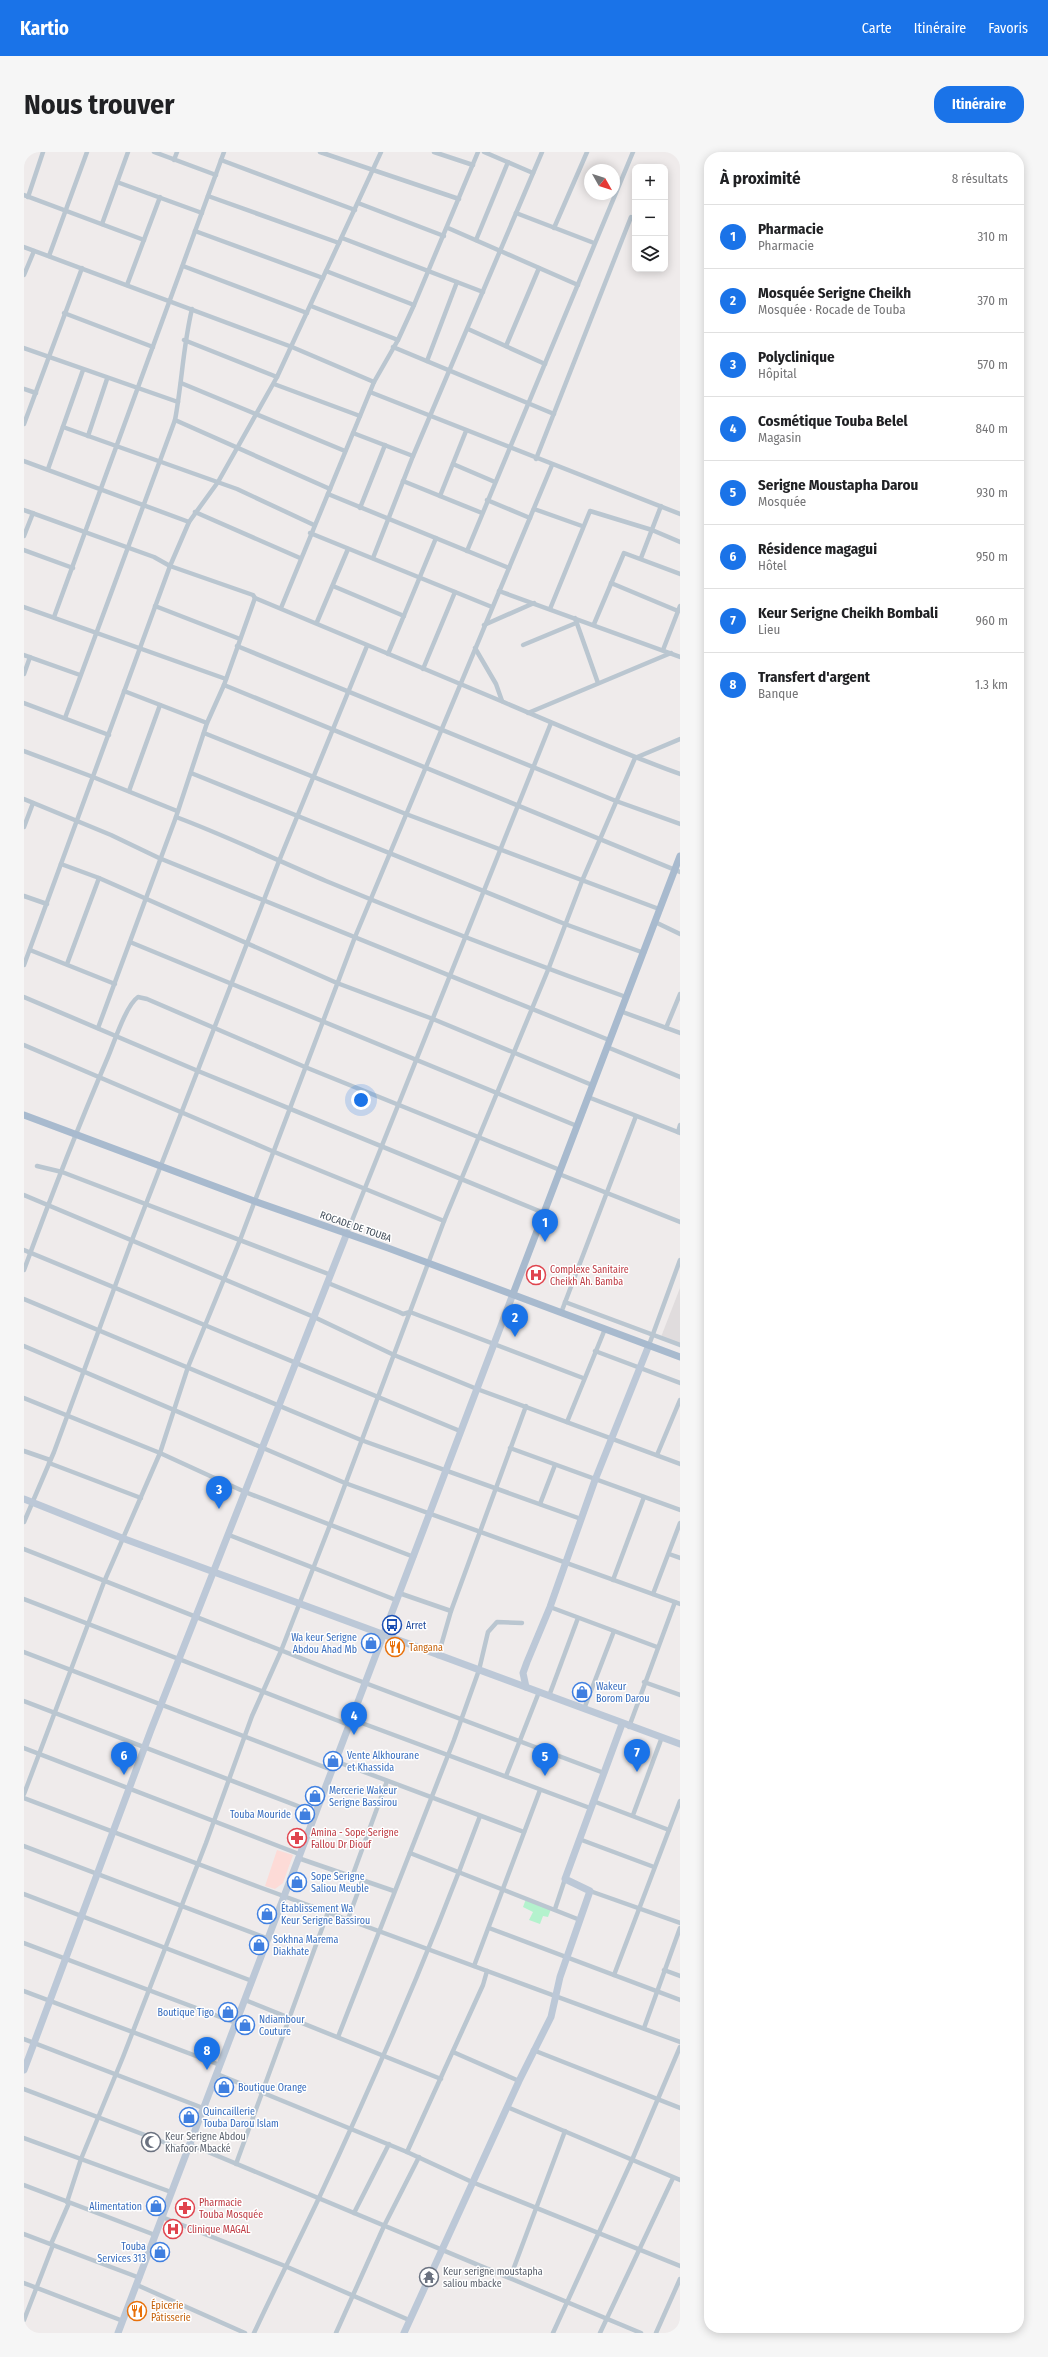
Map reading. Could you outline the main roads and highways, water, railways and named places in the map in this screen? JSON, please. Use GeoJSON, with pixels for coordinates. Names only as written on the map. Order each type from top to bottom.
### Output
{"type":"FeatureCollection","features":[{"type":"Feature","properties":{"kind":"main road"},"geometry":{"type":"LineString","coordinates":[[513,1294],[606,1047],[644,953],[659,910],[677,871],[680,856]]}},
{"type":"Feature","properties":{"kind":"main road","name":"ROCADE DE TOUBA"},"geometry":{"type":"LineString","coordinates":[[24,1115],[254,1201],[347,1233],[513,1294],[680,1357]]}},
{"type":"Feature","properties":{"kind":"place","name":"Pharmacie"},"geometry":{"type":"Point","coordinates":[545,1242]}},
{"type":"Feature","properties":{"kind":"place","name":"Complexe Sanitaire Cheikh Ah. Bamba"},"geometry":{"type":"Point","coordinates":[536,1275]}},
{"type":"Feature","properties":{"kind":"place","name":"Mosquée Serigne Cheikh"},"geometry":{"type":"Point","coordinates":[515,1337]}},
{"type":"Feature","properties":{"kind":"place","name":"Polyclinique"},"geometry":{"type":"Point","coordinates":[219,1509]}},
{"type":"Feature","properties":{"kind":"place","name":"Arret"},"geometry":{"type":"Point","coordinates":[392,1625]}},
{"type":"Feature","properties":{"kind":"place","name":"Wa keur Serigne Abdou Ahad Mb"},"geometry":{"type":"Point","coordinates":[371,1643]}},
{"type":"Feature","properties":{"kind":"place","name":"Tangana"},"geometry":{"type":"Point","coordinates":[395,1647]}},
{"type":"Feature","properties":{"kind":"place","name":"Wakeur Borom Darou"},"geometry":{"type":"Point","coordinates":[582,1692]}},
{"type":"Feature","properties":{"kind":"place","name":"Cosmétique Touba Belel"},"geometry":{"type":"Point","coordinates":[354,1735]}},
{"type":"Feature","properties":{"kind":"place","name":"Vente Alkhourane et Khassida"},"geometry":{"type":"Point","coordinates":[333,1761]}},
{"type":"Feature","properties":{"kind":"place","name":"Keur Serigne Cheikh Bombali"},"geometry":{"type":"Point","coordinates":[637,1772]}},
{"type":"Feature","properties":{"kind":"place","name":"Résidence magagui"},"geometry":{"type":"Point","coordinates":[124,1775]}},
{"type":"Feature","properties":{"kind":"place","name":"Serigne Moustapha Darou"},"geometry":{"type":"Point","coordinates":[545,1776]}},
{"type":"Feature","properties":{"kind":"place","name":"Mercerie Wakeur Serigne Bassirou"},"geometry":{"type":"Point","coordinates":[315,1796]}},
{"type":"Feature","properties":{"kind":"place","name":"Touba Mouride"},"geometry":{"type":"Point","coordinates":[305,1814]}},
{"type":"Feature","properties":{"kind":"place","name":"Amina - Sope Serigne Fallou Dr Diouf"},"geometry":{"type":"Point","coordinates":[297,1838]}},
{"type":"Feature","properties":{"kind":"place","name":"Sope Serigne Saliou Meuble"},"geometry":{"type":"Point","coordinates":[297,1882]}},
{"type":"Feature","properties":{"kind":"place","name":"Établissement Wa Keur Serigne Bassirou"},"geometry":{"type":"Point","coordinates":[267,1914]}},
{"type":"Feature","properties":{"kind":"place","name":"Sokhna Marema Diakhate"},"geometry":{"type":"Point","coordinates":[259,1945]}},
{"type":"Feature","properties":{"kind":"place","name":"Boutique Tigo"},"geometry":{"type":"Point","coordinates":[228,2012]}},
{"type":"Feature","properties":{"kind":"place","name":"Ndiambour Couture"},"geometry":{"type":"Point","coordinates":[245,2025]}},
{"type":"Feature","properties":{"kind":"place","name":"Transfert d'argent"},"geometry":{"type":"Point","coordinates":[207,2070]}},
{"type":"Feature","properties":{"kind":"place","name":"Boutique Orange"},"geometry":{"type":"Point","coordinates":[224,2087]}},
{"type":"Feature","properties":{"kind":"place","name":"Quincaillerie Touba Darou Islam"},"geometry":{"type":"Point","coordinates":[189,2117]}},
{"type":"Feature","properties":{"kind":"place","name":"Keur Serigne Abdou Khafoor Mbacké"},"geometry":{"type":"Point","coordinates":[151,2142]}},
{"type":"Feature","properties":{"kind":"place","name":"Alimentation"},"geometry":{"type":"Point","coordinates":[156,2206]}},
{"type":"Feature","properties":{"kind":"place","name":"Pharmacie Touba Mosquée"},"geometry":{"type":"Point","coordinates":[185,2208]}},
{"type":"Feature","properties":{"kind":"place","name":"Clinique MAGAL"},"geometry":{"type":"Point","coordinates":[173,2229]}},
{"type":"Feature","properties":{"kind":"place","name":"Touba Services 313"},"geometry":{"type":"Point","coordinates":[160,2252]}},
{"type":"Feature","properties":{"kind":"place","name":"Keur serigne moustapha saliou mbacke"},"geometry":{"type":"Point","coordinates":[429,2277]}},
{"type":"Feature","properties":{"kind":"place","name":"Épicerie Pâtisserie"},"geometry":{"type":"Point","coordinates":[137,2311]}}]}
